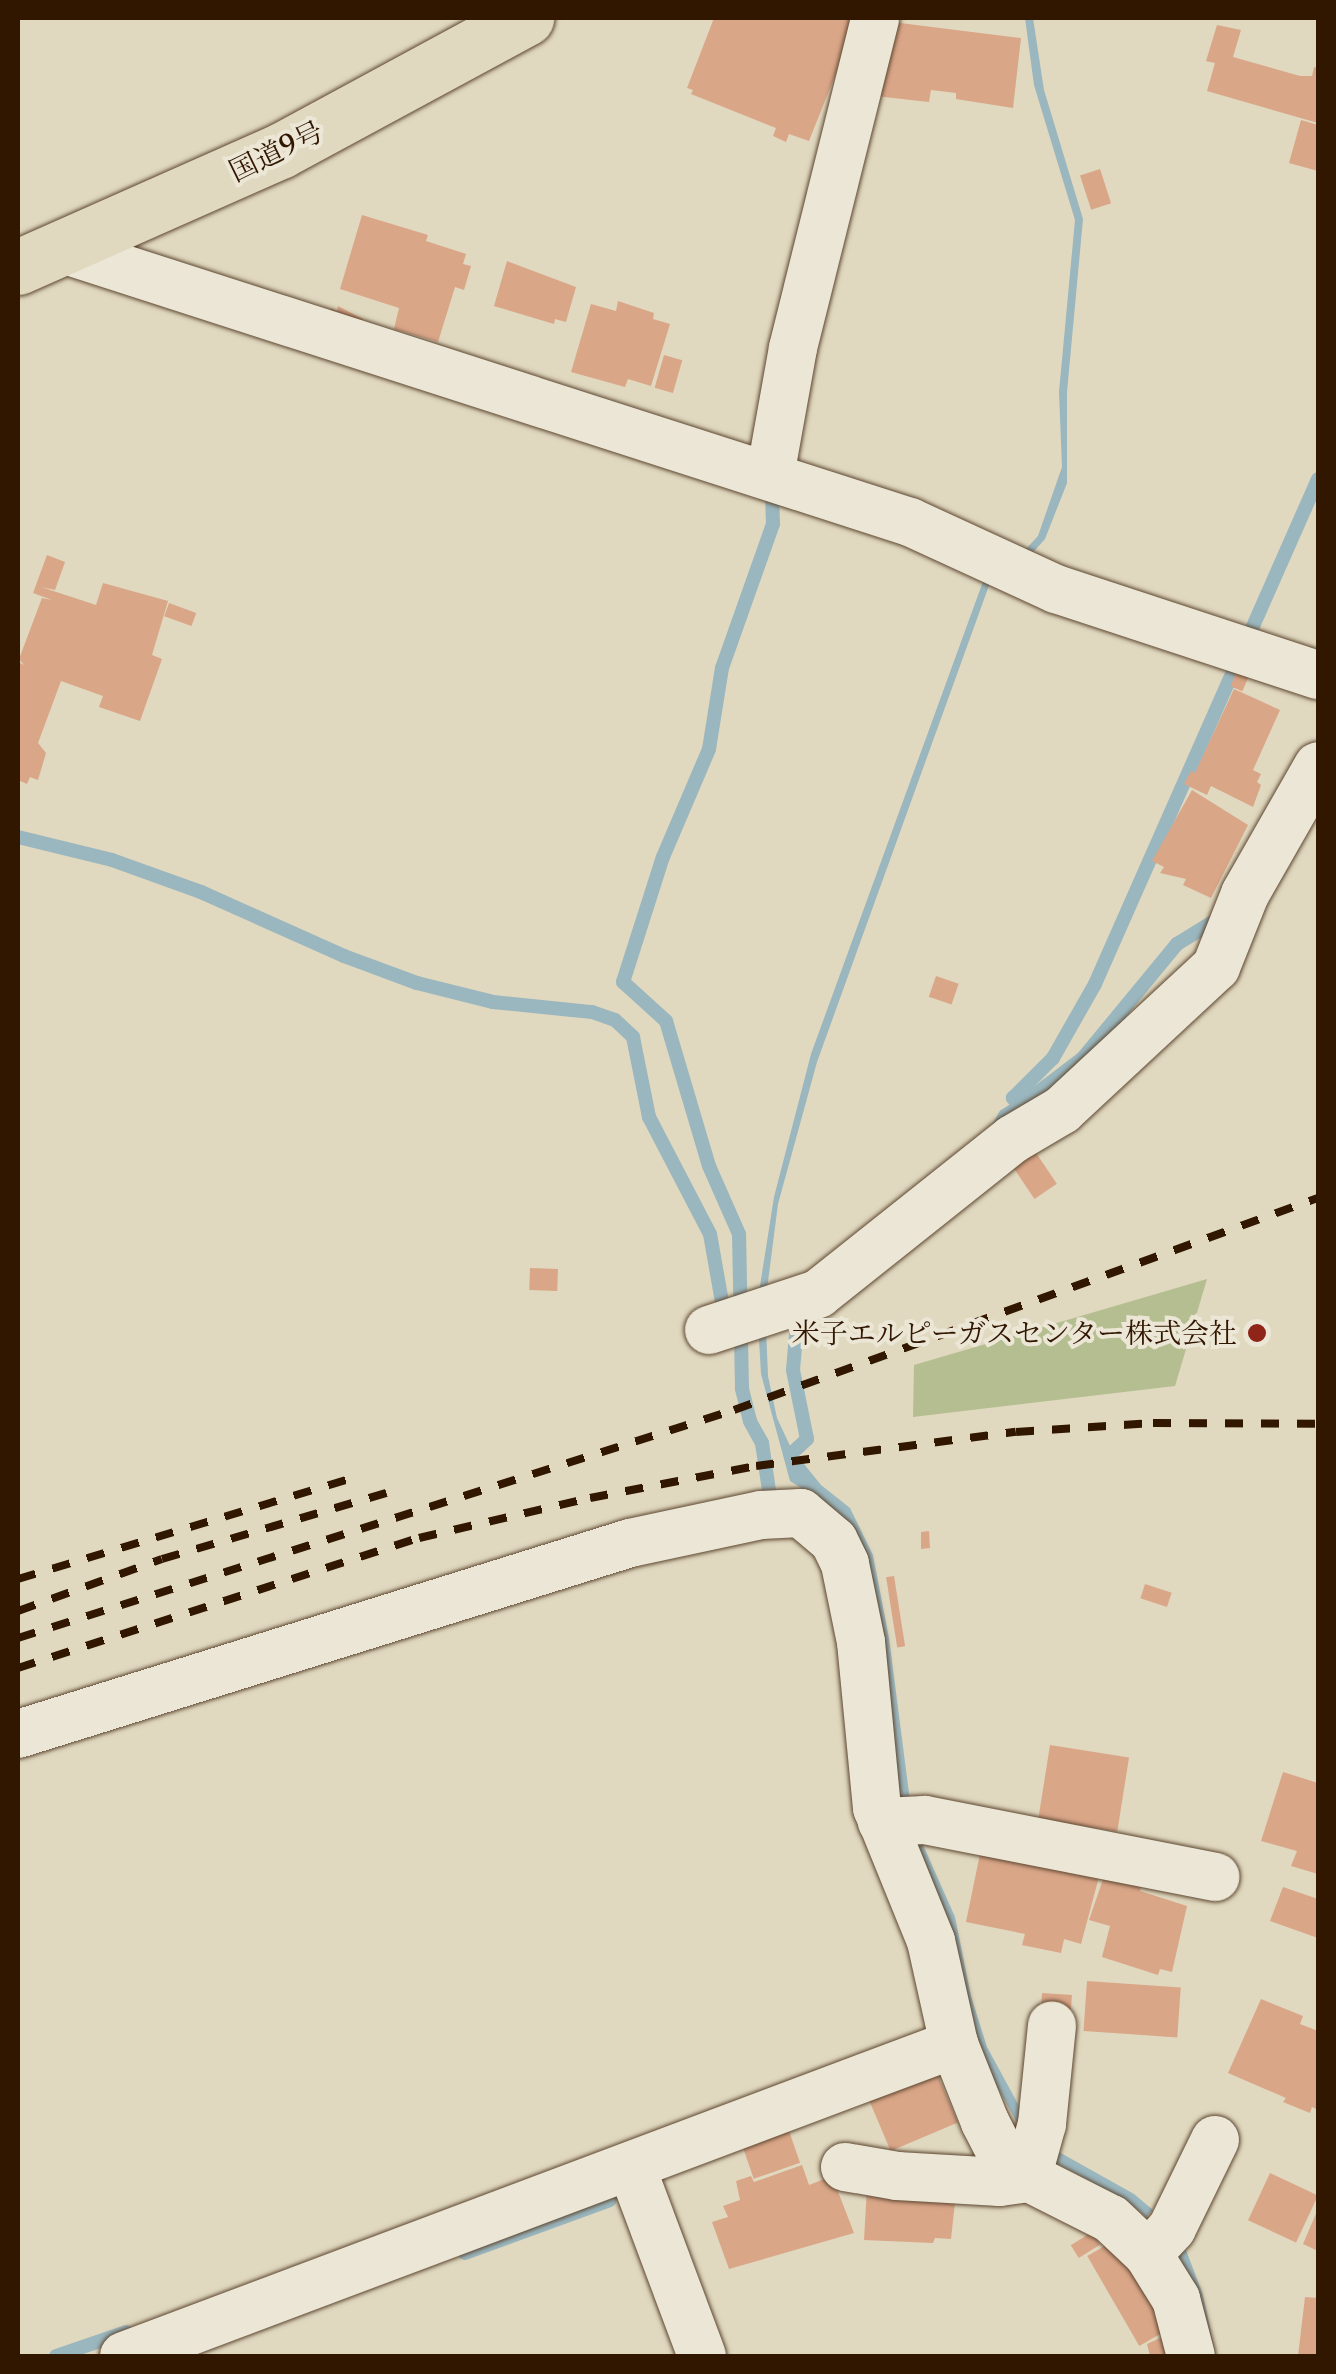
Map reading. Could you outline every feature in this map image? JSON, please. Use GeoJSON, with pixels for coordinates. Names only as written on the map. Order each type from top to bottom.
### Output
{"type":"FeatureCollection","features":[{"type":"Feature","properties":{"kind":"highway","name":"国道9号"},"geometry":{"type":"LineString","coordinates":[[40,258],[280,151],[526,18]]}},
{"type":"Feature","properties":{"kind":"street"},"geometry":{"type":"LineString","coordinates":[[770,476],[793,348],[875,18]]}},
{"type":"Feature","properties":{"kind":"street"},"geometry":{"type":"LineString","coordinates":[[40,258],[257,316],[770,476],[910,522],[1056,589],[1318,675]]}},
{"type":"Feature","properties":{"kind":"street"},"geometry":{"type":"LineString","coordinates":[[709,1330],[818,1294],[1013,1139],[1062,1110],[1216,968],[1245,894],[1318,766]]}},
{"type":"Feature","properties":{"kind":"street"},"geometry":{"type":"LineString","coordinates":[[18,1734],[630,1543],[761,1515],[796,1512],[812,1519],[834,1541],[845,1564],[861,1642],[877,1808],[939,1967],[954,2044],[1008,2167],[1111,2219],[1148,2254],[1176,2298],[1191,2356]]}},
{"type":"Feature","properties":{"kind":"street"},"geometry":{"type":"LineString","coordinates":[[882,1822],[926,1820],[1215,1876]]}},
{"type":"Feature","properties":{"kind":"street"},"geometry":{"type":"LineString","coordinates":[[1027,2178],[1042,2124],[1052,2026]]}},
{"type":"Feature","properties":{"kind":"street"},"geometry":{"type":"LineString","coordinates":[[124,2356],[954,2044]]}},
{"type":"Feature","properties":{"kind":"street"},"geometry":{"type":"LineString","coordinates":[[1148,2254],[1172,2228],[1215,2140]]}},
{"type":"Feature","properties":{"kind":"street"},"geometry":{"type":"LineString","coordinates":[[630,2166],[702,2356]]}},
{"type":"Feature","properties":{"kind":"street"},"geometry":{"type":"LineString","coordinates":[[845,2166],[897,2176],[1000,2182],[1027,2178]]}},
{"type":"Feature","properties":{"kind":"green space"},"geometry":{"type":"Polygon","coordinates":[[[1207,1279],[1175,1386],[913,1417],[914,1365],[1207,1279]]]}},
{"type":"Feature","properties":{"kind":"water"},"geometry":{"type":"Polygon","coordinates":[[[1025,18],[1033,18],[1044,90],[1083,219],[1067,392],[1067,483],[1045,539],[1028,558],[1025,550],[1038,536],[1062,467],[1059,392],[1075,220],[1034,85],[1025,18]]]}},
{"type":"Feature","properties":{"kind":"water"},"geometry":{"type":"Polygon","coordinates":[[[985,576],[991,580],[817,1062],[778,1204],[765,1305],[768,1376],[777,1418],[791,1448],[821,1485],[850,1508],[873,1555],[889,1638],[910,1801],[900,1805],[852,1531],[830,1506],[790,1481],[761,1374],[757,1305],[774,1197],[811,1054],[985,576]]]}},
{"type":"Feature","properties":{"kind":"water"},"geometry":{"type":"Polygon","coordinates":[[[909,1838],[920,1838],[955,1917],[971,1996],[987,2047],[1030,2126],[1022,2132],[976,2048],[909,1838]]]}},
{"type":"Feature","properties":{"kind":"water"},"geometry":{"type":"Polygon","coordinates":[[[1059,2152],[1134,2194],[1153,2210],[1146,2217],[1126,2200],[1054,2162],[1059,2152]]]}},
{"type":"Feature","properties":{"kind":"water"},"geometry":{"type":"Polygon","coordinates":[[[1186,2250],[1203,2295],[1216,2356],[1206,2356],[1177,2254],[1186,2250]]]}},
{"type":"Feature","properties":{"kind":"building"},"geometry":{"type":"Polygon","coordinates":[[[714,18],[843,18],[856,23],[809,141],[789,134],[786,142],[773,136],[776,128],[691,94],[693,90],[687,88],[714,18]]]}},
{"type":"Feature","properties":{"kind":"building"},"geometry":{"type":"Polygon","coordinates":[[[892,22],[1021,38],[1013,108],[956,99],[956,93],[931,90],[929,102],[875,96],[892,22]]]}},
{"type":"Feature","properties":{"kind":"building"},"geometry":{"type":"Polygon","coordinates":[[[1217,25],[1241,30],[1233,57],[1300,76],[1312,76],[1314,67],[1318,68],[1318,123],[1207,91],[1215,63],[1206,61],[1217,25]]]}},
{"type":"Feature","properties":{"kind":"building"},"geometry":{"type":"Polygon","coordinates":[[[1301,120],[1318,125],[1318,171],[1289,163],[1301,120]]]}},
{"type":"Feature","properties":{"kind":"building"},"geometry":{"type":"Polygon","coordinates":[[[1100,169],[1111,203],[1091,210],[1080,175],[1100,169]]]}},
{"type":"Feature","properties":{"kind":"building"},"geometry":{"type":"Polygon","coordinates":[[[362,215],[428,235],[426,241],[466,254],[463,264],[471,266],[464,290],[455,287],[438,342],[394,329],[399,308],[340,289],[362,215]]]}},
{"type":"Feature","properties":{"kind":"building"},"geometry":{"type":"Polygon","coordinates":[[[507,261],[576,287],[566,322],[555,319],[554,324],[494,306],[507,261]]]}},
{"type":"Feature","properties":{"kind":"building"},"geometry":{"type":"Polygon","coordinates":[[[618,301],[654,313],[653,319],[670,324],[651,386],[628,379],[625,387],[571,372],[591,304],[616,311],[618,301]]]}},
{"type":"Feature","properties":{"kind":"building"},"geometry":{"type":"Polygon","coordinates":[[[338,306],[363,319],[358,336],[326,325],[331,308],[337,311],[338,306]]]}},
{"type":"Feature","properties":{"kind":"building"},"geometry":{"type":"Polygon","coordinates":[[[664,355],[682,360],[673,393],[655,388],[664,355]]]}},
{"type":"Feature","properties":{"kind":"building"},"geometry":{"type":"Polygon","coordinates":[[[47,555],[65,562],[55,590],[41,587],[96,605],[103,583],[168,601],[152,655],[162,659],[140,721],[99,707],[103,696],[61,681],[38,743],[46,753],[38,780],[30,777],[27,784],[18,780],[18,662],[24,665],[19,659],[42,598],[52,600],[33,593],[47,555]]]}},
{"type":"Feature","properties":{"kind":"building"},"geometry":{"type":"Polygon","coordinates":[[[169,603],[196,613],[191,626],[164,616],[169,603]]]}},
{"type":"Feature","properties":{"kind":"building"},"geometry":{"type":"Polygon","coordinates":[[[1239,666],[1251,671],[1242,691],[1230,686],[1239,666]]]}},
{"type":"Feature","properties":{"kind":"building"},"geometry":{"type":"Polygon","coordinates":[[[1234,689],[1280,710],[1253,770],[1261,774],[1257,782],[1261,785],[1253,807],[1211,786],[1207,795],[1184,784],[1191,771],[1195,773],[1234,689]]]}},
{"type":"Feature","properties":{"kind":"building"},"geometry":{"type":"Polygon","coordinates":[[[1192,790],[1248,825],[1211,898],[1183,885],[1186,879],[1160,873],[1164,867],[1152,861],[1192,790]]]}},
{"type":"Feature","properties":{"kind":"building"},"geometry":{"type":"Polygon","coordinates":[[[936,976],[959,984],[952,1005],[929,997],[936,976]]]}},
{"type":"Feature","properties":{"kind":"building"},"geometry":{"type":"Polygon","coordinates":[[[1030,1144],[1057,1184],[1034,1199],[1008,1159],[1030,1144]]]}},
{"type":"Feature","properties":{"kind":"building"},"geometry":{"type":"Polygon","coordinates":[[[530,1268],[558,1269],[557,1291],[529,1290],[530,1268]]]}},
{"type":"Feature","properties":{"kind":"building"},"geometry":{"type":"Polygon","coordinates":[[[929,1531],[930,1548],[921,1549],[921,1532],[929,1531]]]}},
{"type":"Feature","properties":{"kind":"building"},"geometry":{"type":"Polygon","coordinates":[[[894,1576],[905,1646],[897,1647],[886,1577],[894,1576]]]}},
{"type":"Feature","properties":{"kind":"building"},"geometry":{"type":"Polygon","coordinates":[[[1145,1584],[1172,1593],[1167,1607],[1140,1598],[1145,1584]]]}},
{"type":"Feature","properties":{"kind":"building"},"geometry":{"type":"Polygon","coordinates":[[[1050,1745],[1129,1758],[1117,1832],[1038,1819],[1050,1745]]]}},
{"type":"Feature","properties":{"kind":"building"},"geometry":{"type":"Polygon","coordinates":[[[1283,1772],[1318,1783],[1318,1874],[1291,1866],[1297,1851],[1261,1841],[1283,1772]]]}},
{"type":"Feature","properties":{"kind":"building"},"geometry":{"type":"Polygon","coordinates":[[[982,1844],[1103,1862],[1081,1944],[1064,1939],[1061,1953],[1022,1945],[1025,1934],[966,1922],[982,1844]]]}},
{"type":"Feature","properties":{"kind":"building"},"geometry":{"type":"Polygon","coordinates":[[[1109,1862],[1145,1871],[1140,1891],[1187,1906],[1172,1972],[1160,1969],[1158,1975],[1102,1957],[1110,1926],[1089,1920],[1109,1862]]]}},
{"type":"Feature","properties":{"kind":"building"},"geometry":{"type":"Polygon","coordinates":[[[1283,1887],[1318,1899],[1318,1938],[1270,1921],[1283,1887]]]}},
{"type":"Feature","properties":{"kind":"building"},"geometry":{"type":"Polygon","coordinates":[[[1087,1981],[1181,1988],[1177,2037],[1084,2031],[1087,1981]]]}},
{"type":"Feature","properties":{"kind":"building"},"geometry":{"type":"Polygon","coordinates":[[[1042,1993],[1072,1995],[1070,2021],[1040,2019],[1042,1993]]]}},
{"type":"Feature","properties":{"kind":"building"},"geometry":{"type":"Polygon","coordinates":[[[1261,1999],[1303,2016],[1300,2024],[1318,2031],[1318,2110],[1312,2107],[1310,2113],[1283,2102],[1286,2098],[1228,2073],[1261,1999]]]}},
{"type":"Feature","properties":{"kind":"building"},"geometry":{"type":"Polygon","coordinates":[[[936,2071],[958,2123],[891,2151],[869,2100],[936,2071]]]}},
{"type":"Feature","properties":{"kind":"building"},"geometry":{"type":"Polygon","coordinates":[[[787,2125],[800,2163],[754,2179],[741,2141],[787,2125]]]}},
{"type":"Feature","properties":{"kind":"building"},"geometry":{"type":"Polygon","coordinates":[[[802,2165],[809,2185],[832,2176],[854,2233],[729,2269],[712,2222],[728,2217],[723,2206],[740,2200],[736,2181],[751,2176],[754,2182],[802,2165]]]}},
{"type":"Feature","properties":{"kind":"building"},"geometry":{"type":"Polygon","coordinates":[[[1270,2173],[1318,2195],[1296,2243],[1248,2220],[1270,2173]]]}},
{"type":"Feature","properties":{"kind":"building"},"geometry":{"type":"Polygon","coordinates":[[[867,2188],[956,2193],[951,2239],[935,2238],[933,2243],[864,2240],[867,2188]]]}},
{"type":"Feature","properties":{"kind":"building"},"geometry":{"type":"Polygon","coordinates":[[[1318,2209],[1318,2251],[1303,2244],[1318,2209]]]}},
{"type":"Feature","properties":{"kind":"building"},"geometry":{"type":"Polygon","coordinates":[[[1092,2232],[1100,2245],[1079,2258],[1071,2245],[1092,2232]]]}},
{"type":"Feature","properties":{"kind":"building"},"geometry":{"type":"Polygon","coordinates":[[[1115,2240],[1167,2330],[1139,2346],[1087,2256],[1115,2240]]]}},
{"type":"Feature","properties":{"kind":"building"},"geometry":{"type":"Polygon","coordinates":[[[1305,2297],[1318,2298],[1318,2356],[1298,2356],[1305,2297]]]}},
{"type":"Feature","properties":{"kind":"building"},"geometry":{"type":"Polygon","coordinates":[[[1169,2334],[1175,2356],[1150,2356],[1147,2344],[1169,2334]]]}},
{"type":"Feature","properties":{"kind":"waterway"},"geometry":{"type":"LineString","coordinates":[[998,1129],[1005,1116],[1020,1106],[1013,1098],[1053,1058],[1095,984],[1318,479]]}},
{"type":"Feature","properties":{"kind":"waterway"},"geometry":{"type":"LineString","coordinates":[[771,1504],[762,1443],[750,1421],[742,1388],[739,1234],[709,1166],[666,1021],[623,982],[663,857],[709,749],[722,668],[773,524],[772,492]]}},
{"type":"Feature","properties":{"kind":"waterway"},"geometry":{"type":"LineString","coordinates":[[18,837],[112,860],[201,892],[344,956],[417,983],[493,1002],[592,1012],[615,1020],[633,1037],[649,1117],[710,1234],[724,1313]]}},
{"type":"Feature","properties":{"kind":"waterway"},"geometry":{"type":"LineString","coordinates":[[1020,1106],[1083,1058],[1177,944],[1221,917]]}},
{"type":"Feature","properties":{"kind":"waterway"},"geometry":{"type":"LineString","coordinates":[[791,1454],[807,1439],[793,1370],[798,1312]]}},
{"type":"Feature","properties":{"kind":"waterway"},"geometry":{"type":"LineString","coordinates":[[465,2253],[610,2200]]}},
{"type":"Feature","properties":{"kind":"waterway"},"geometry":{"type":"LineString","coordinates":[[56,2356],[126,2332]]}},
{"type":"Feature","properties":{"kind":"railway"},"geometry":{"type":"LineString","coordinates":[[18,1638],[734,1410],[1318,1198]]}},
{"type":"Feature","properties":{"kind":"railway"},"geometry":{"type":"LineString","coordinates":[[18,1668],[419,1538],[590,1498],[756,1466],[1016,1432],[1153,1423],[1318,1424]]}},
{"type":"Feature","properties":{"kind":"railway"},"geometry":{"type":"LineString","coordinates":[[18,1579],[356,1477]]}},
{"type":"Feature","properties":{"kind":"railway"},"geometry":{"type":"LineString","coordinates":[[18,1611],[162,1559],[386,1493]]}},
{"type":"Feature","properties":{"kind":"place","name":"米子エルピーガスセンター株式会社"},"geometry":{"type":"Point","coordinates":[1257,1333]}}]}
